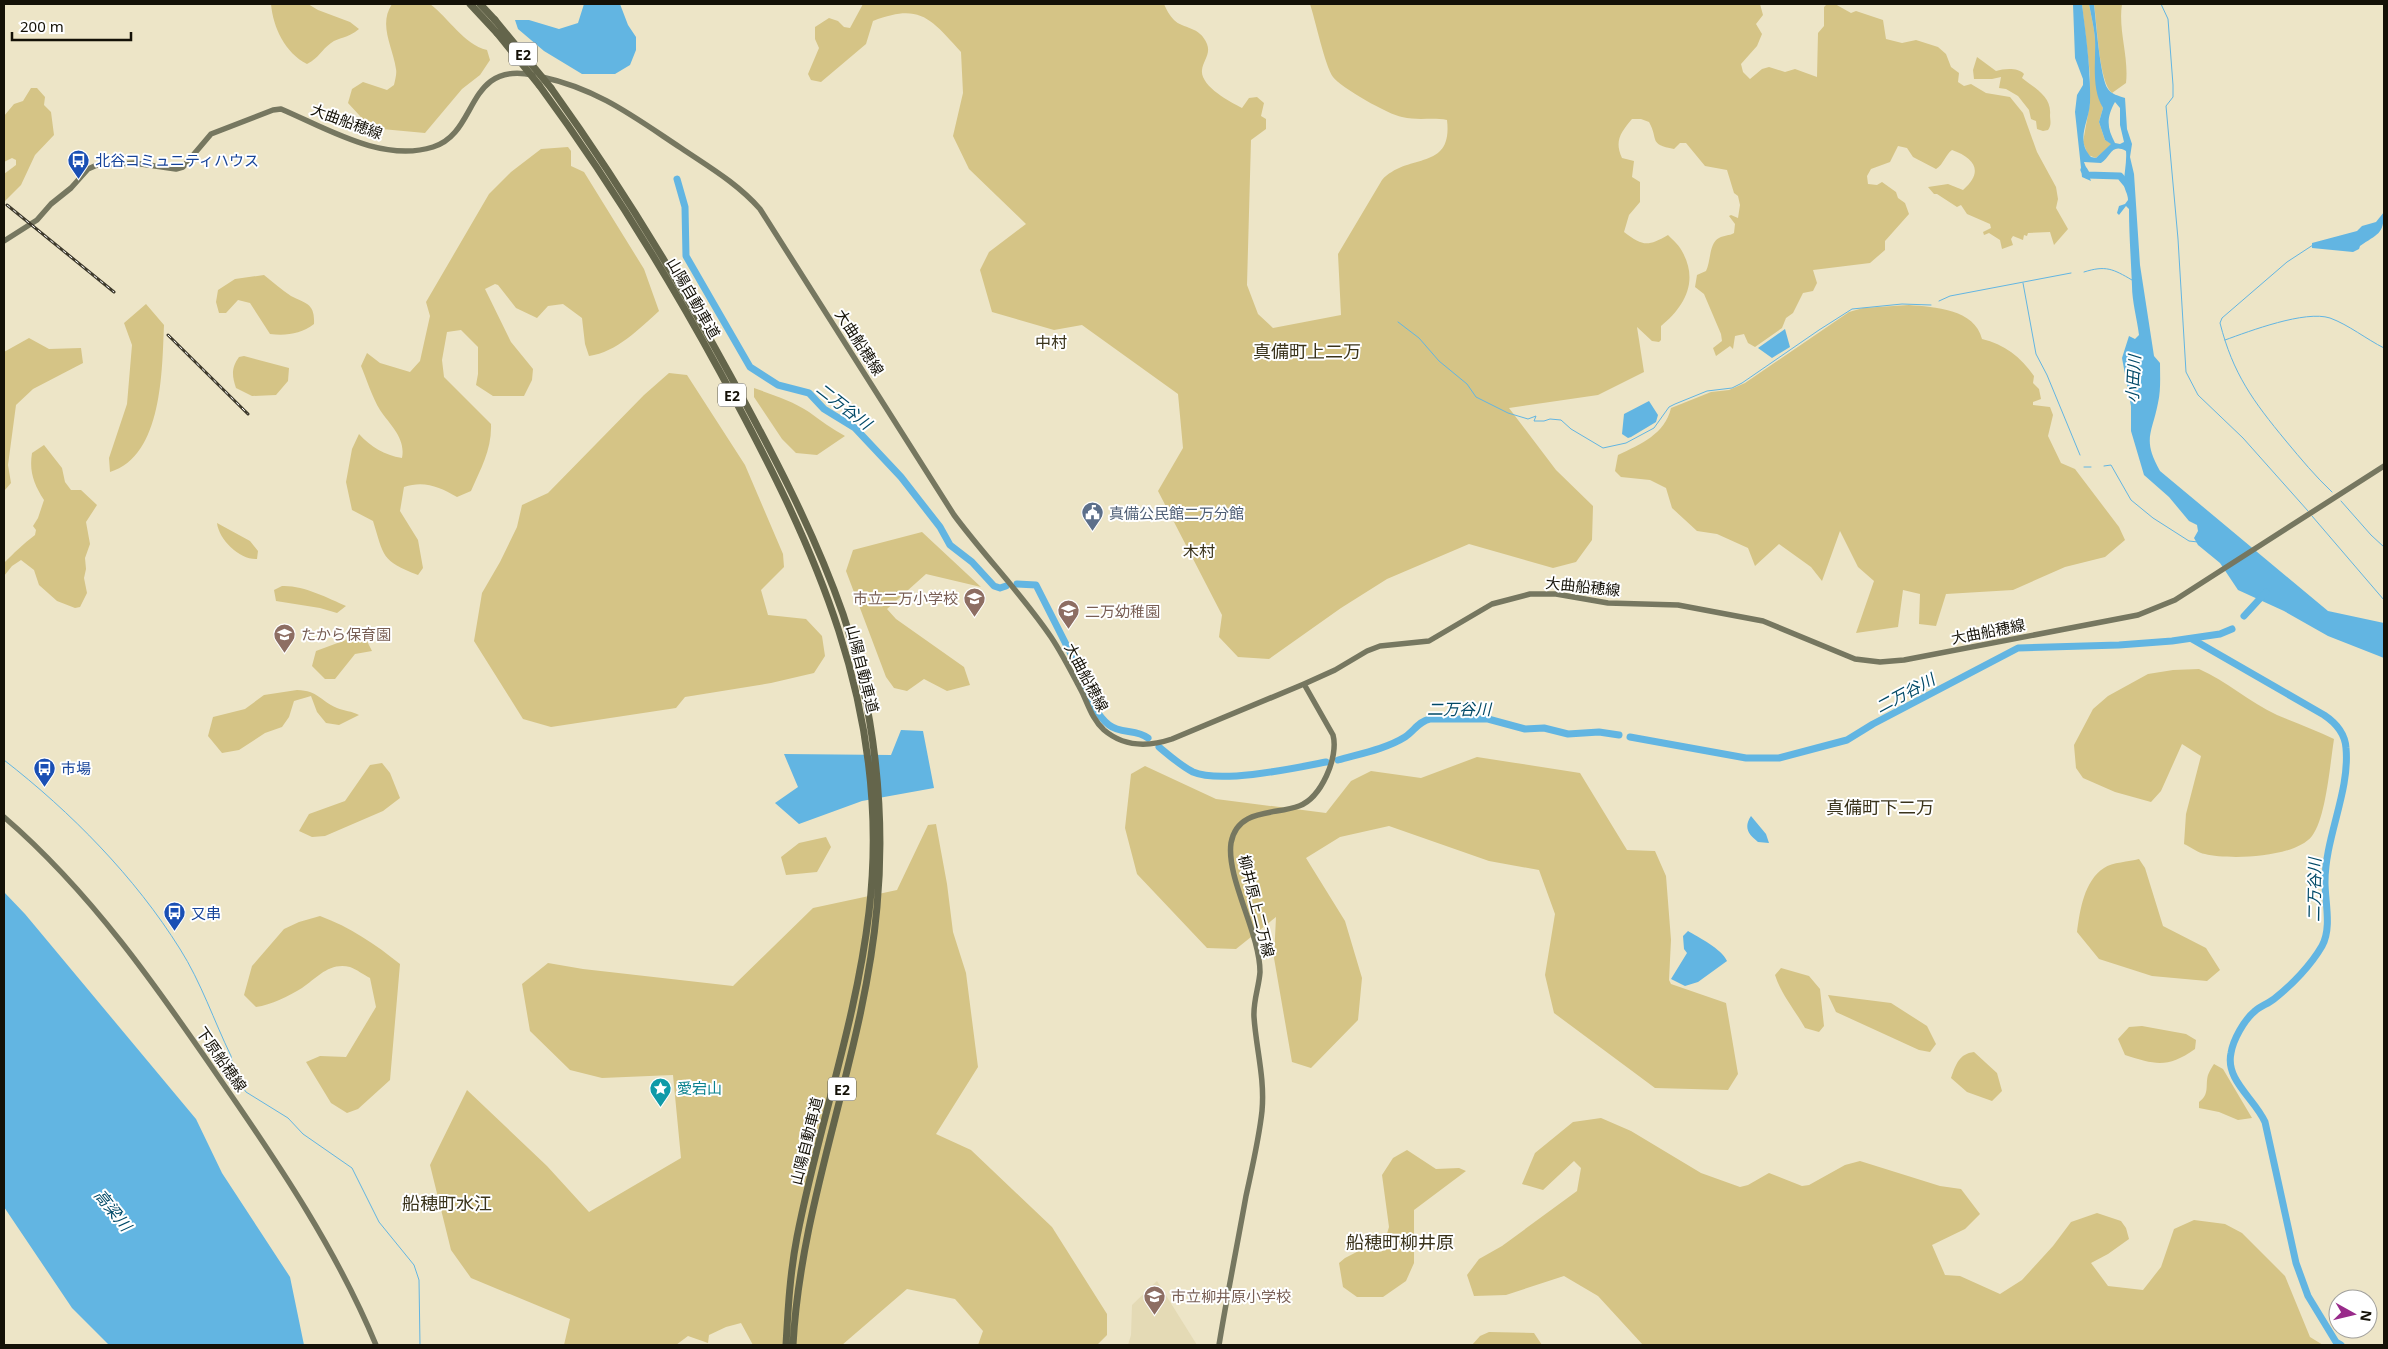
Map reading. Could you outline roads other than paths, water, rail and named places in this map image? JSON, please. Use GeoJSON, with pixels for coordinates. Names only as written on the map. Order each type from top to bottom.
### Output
{"type":"FeatureCollection","features":[{"type":"Feature","properties":{"kind":"highway","name":"山陽自動車道"},"geometry":{"type":"LineString","coordinates":[[470,4],[497,33],[539,85],[591,157],[637,229],[711,355],[770,468],[804,539],[835,616],[848,656],[868,734]]}},
{"type":"Feature","properties":{"kind":"highway","name":"山陽自動車道"},"geometry":{"type":"LineString","coordinates":[[480,4],[551,88],[620,188],[685,294],[741,395],[792,494],[843,614],[855,654],[868,734],[876,831],[877,907],[866,986],[805,1241],[798,1283],[793,1345]]}},
{"type":"Feature","properties":{"kind":"highway","name":"山陽自動車道"},"geometry":{"type":"LineString","coordinates":[[786,1345],[797,1240],[849,1025],[865,946],[876,831]]}},
{"type":"Feature","properties":{"kind":"main road","name":"大曲船穂線"},"geometry":{"type":"LineString","coordinates":[[4,241],[37,220],[88,169],[97,165],[125,163],[176,169],[183,167],[204,140],[216,131],[273,110],[281,109],[366,144],[393,149],[417,150],[434,147],[448,139],[460,124],[482,88],[493,80],[507,74],[525,74],[582,88],[609,100],[730,181],[760,209],[954,515],[978,548],[1009,582],[1053,639],[1092,714],[1103,729],[1127,743],[1152,745],[1172,739],[1304,684],[1335,670],[1367,651],[1391,644],[1406,645],[1429,641],[1492,604],[1530,594],[1556,594],[1608,603],[1678,605],[1754,619],[1840,654],[1855,659],[1880,662],[1904,660],[2138,615],[2174,600],[2384,466]]}},
{"type":"Feature","properties":{"kind":"main road","name":"柳井原上二万線"},"geometry":{"type":"LineString","coordinates":[[1218,1345],[1260,1128],[1263,1091],[1254,1014],[1259,962],[1234,868],[1231,852],[1232,840],[1237,829],[1252,816],[1293,808],[1308,801],[1332,764],[1335,745],[1333,735],[1304,684]]}},
{"type":"Feature","properties":{"kind":"main road","name":"下原船穂線"},"geometry":{"type":"LineString","coordinates":[[4,817],[70,882],[107,924],[149,977],[297,1195],[359,1305],[376,1345]]}},
{"type":"Feature","properties":{"kind":"water"},"geometry":{"type":"Polygon","coordinates":[[[584,4],[620,4],[628,25],[636,37],[636,50],[630,65],[615,74],[582,74],[544,51],[518,29],[515,20],[529,20],[559,29],[578,23],[584,4]]]}},
{"type":"Feature","properties":{"kind":"water","name":"小田川"},"geometry":{"type":"Polygon","coordinates":[[[2073,4],[2082,4],[2090,91],[2089,110],[2083,137],[2086,151],[2091,157],[2096,158],[2111,144],[2105,140],[2099,122],[2103,108],[2095,84],[2095,39],[2089,4],[2094,4],[2105,83],[2108,89],[2115,95],[2125,98],[2127,129],[2132,144],[2130,157],[2134,174],[2140,265],[2154,356],[2160,363],[2160,393],[2150,437],[2154,460],[2160,471],[2328,611],[2384,623],[2384,658],[2328,636],[2284,611],[2238,590],[2220,563],[2198,545],[2194,538],[2198,531],[2197,525],[2189,521],[2169,497],[2144,475],[2131,431],[2131,406],[2122,358],[2129,336],[2135,339],[2139,335],[2132,292],[2129,209],[2126,206],[2119,215],[2117,213],[2119,206],[2125,204],[2128,200],[2124,184],[2126,151],[2121,149],[2114,150],[2101,163],[2084,162],[2091,181],[2082,177],[2075,112],[2077,95],[2083,85],[2083,79],[2075,58],[2073,4]],[[2115,102],[2110,113],[2109,123],[2110,133],[2115,143],[2120,144],[2124,142],[2120,125],[2120,108],[2115,102]]]}},
{"type":"Feature","properties":{"kind":"water"},"geometry":{"type":"Polygon","coordinates":[[[2384,212],[2381,230],[2353,252],[2312,248],[2312,243],[2357,231],[2362,226],[2376,222],[2384,212]]]}},
{"type":"Feature","properties":{"kind":"water"},"geometry":{"type":"Polygon","coordinates":[[[1785,329],[1790,347],[1772,358],[1758,348],[1785,329]]]}},
{"type":"Feature","properties":{"kind":"water"},"geometry":{"type":"Polygon","coordinates":[[[1649,401],[1658,415],[1656,422],[1631,437],[1628,438],[1622,434],[1624,414],[1649,401]]]}},
{"type":"Feature","properties":{"kind":"water"},"geometry":{"type":"Polygon","coordinates":[[[901,730],[923,731],[934,788],[862,801],[799,824],[775,803],[798,787],[784,754],[891,755],[901,730]]]}},
{"type":"Feature","properties":{"kind":"water"},"geometry":{"type":"Polygon","coordinates":[[[1751,816],[1766,834],[1769,843],[1758,842],[1748,831],[1747,824],[1751,816]]]}},
{"type":"Feature","properties":{"kind":"water","name":"高梁川"},"geometry":{"type":"Polygon","coordinates":[[[4,892],[25,914],[196,1119],[222,1173],[290,1277],[304,1345],[109,1345],[72,1308],[4,1207],[4,892]]]}},
{"type":"Feature","properties":{"kind":"water"},"geometry":{"type":"Polygon","coordinates":[[[1688,931],[1715,948],[1727,961],[1698,982],[1685,986],[1671,979],[1687,953],[1684,949],[1683,936],[1688,931]]]}},
{"type":"Feature","properties":{"kind":"waterway"},"geometry":{"type":"LineString","coordinates":[[2161,4],[2168,19],[2173,85],[2173,97],[2166,106],[2178,239],[2186,372],[2198,395],[2243,438],[2308,511]]}},
{"type":"Feature","properties":{"kind":"waterway"},"geometry":{"type":"LineString","coordinates":[[2084,170],[2087,175],[2120,176],[2130,188]]}},
{"type":"Feature","properties":{"kind":"waterway","name":"二万谷川"},"geometry":{"type":"LineString","coordinates":[[677,179],[685,207],[686,256],[750,367],[778,385],[809,393],[824,409],[855,428],[901,477],[940,527],[950,545],[972,562],[994,586],[1000,588],[1006,586]]}},
{"type":"Feature","properties":{"kind":"waterway"},"geometry":{"type":"LineString","coordinates":[[2313,245],[2287,262],[2222,318],[2220,323],[2231,357],[2254,400],[2274,427],[2332,492]]}},
{"type":"Feature","properties":{"kind":"waterway"},"geometry":{"type":"LineString","coordinates":[[2084,272],[2109,269],[2132,280]]}},
{"type":"Feature","properties":{"kind":"waterway"},"geometry":{"type":"LineString","coordinates":[[1939,301],[1950,296],[2071,273]]}},
{"type":"Feature","properties":{"kind":"waterway"},"geometry":{"type":"LineString","coordinates":[[2023,283],[2036,354],[2047,375],[2080,455]]}},
{"type":"Feature","properties":{"kind":"waterway"},"geometry":{"type":"LineString","coordinates":[[1398,322],[1419,338],[1439,361],[1467,384],[1476,397],[1508,413],[1528,419],[1536,416],[1534,421],[1561,420],[1571,429],[1603,448],[1626,443],[1654,428],[1669,407],[1675,404],[1707,391],[1732,388],[1742,383],[1852,309],[1902,304],[1931,305]]}},
{"type":"Feature","properties":{"kind":"waterway"},"geometry":{"type":"LineString","coordinates":[[2225,340],[2292,319],[2319,316],[2337,321],[2384,348]]}},
{"type":"Feature","properties":{"kind":"waterway"},"geometry":{"type":"LineString","coordinates":[[2104,466],[2111,465],[2131,500],[2153,518],[2189,541],[2198,542]]}},
{"type":"Feature","properties":{"kind":"waterway"},"geometry":{"type":"LineString","coordinates":[[2084,467],[2091,467]]}},
{"type":"Feature","properties":{"kind":"waterway"},"geometry":{"type":"LineString","coordinates":[[2341,501],[2384,547]]}},
{"type":"Feature","properties":{"kind":"waterway"},"geometry":{"type":"LineString","coordinates":[[2312,516],[2384,600]]}},
{"type":"Feature","properties":{"kind":"waterway","name":"二万谷川"},"geometry":{"type":"LineString","coordinates":[[1017,584],[1036,585],[1076,664],[1093,705],[1103,719],[1113,728],[1139,733],[1148,738]]}},
{"type":"Feature","properties":{"kind":"waterway","name":"二万谷川"},"geometry":{"type":"LineString","coordinates":[[2244,616],[2266,592]]}},
{"type":"Feature","properties":{"kind":"waterway","name":"二万谷川"},"geometry":{"type":"LineString","coordinates":[[1630,737],[1746,758],[1779,758],[1847,740],[1873,724],[2018,648],[2119,645],[2172,641],[2220,634],[2232,629]]}},
{"type":"Feature","properties":{"kind":"waterway","name":"二万谷川"},"geometry":{"type":"LineString","coordinates":[[2192,639],[2324,715],[2339,729],[2344,738],[2346,748],[2344,781],[2326,865],[2327,931],[2325,939],[2307,967],[2294,981],[2274,999],[2257,1009],[2247,1020],[2234,1042],[2230,1063],[2236,1081],[2265,1122],[2296,1263],[2308,1296],[2336,1342],[2341,1345]]}},
{"type":"Feature","properties":{"kind":"waterway","name":"二万谷川"},"geometry":{"type":"LineString","coordinates":[[1338,760],[1372,751],[1398,741],[1420,724],[1430,719],[1488,719],[1525,729],[1544,728],[1568,734],[1599,732],[1619,735]]}},
{"type":"Feature","properties":{"kind":"waterway","name":"二万谷川"},"geometry":{"type":"LineString","coordinates":[[1159,747],[1189,770],[1205,775],[1239,776],[1258,774],[1326,762]]}},
{"type":"Feature","properties":{"kind":"waterway"},"geometry":{"type":"LineString","coordinates":[[4,760],[53,801],[100,847],[143,896],[162,922],[180,949],[201,988],[231,1056],[234,1074],[246,1092],[288,1118],[303,1134],[352,1168],[379,1222],[414,1265],[419,1280],[420,1345]]}},
{"type":"Feature","properties":{"kind":"railway"},"geometry":{"type":"LineString","coordinates":[[7,205],[114,292]]}},
{"type":"Feature","properties":{"kind":"railway"},"geometry":{"type":"LineString","coordinates":[[168,335],[248,414]]}},
{"type":"Feature","properties":{"kind":"place","name":"北谷コミュニティハウス"},"geometry":{"type":"Point","coordinates":[79,179]}},
{"type":"Feature","properties":{"kind":"place","name":"真備公民館二万分館"},"geometry":{"type":"Point","coordinates":[1093,532]}},
{"type":"Feature","properties":{"kind":"place","name":"市立二万小学校"},"geometry":{"type":"Point","coordinates":[974,617]}},
{"type":"Feature","properties":{"kind":"place","name":"二万幼稚園"},"geometry":{"type":"Point","coordinates":[1069,630]}},
{"type":"Feature","properties":{"kind":"place","name":"たから保育園"},"geometry":{"type":"Point","coordinates":[285,653]}},
{"type":"Feature","properties":{"kind":"place","name":"市場"},"geometry":{"type":"Point","coordinates":[45,787]}},
{"type":"Feature","properties":{"kind":"place","name":"又串"},"geometry":{"type":"Point","coordinates":[175,932]}},
{"type":"Feature","properties":{"kind":"place","name":"愛宕山"},"geometry":{"type":"Point","coordinates":[661,1107]}},
{"type":"Feature","properties":{"kind":"place","name":"市立柳井原小学校"},"geometry":{"type":"Point","coordinates":[1155,1315]}},
{"type":"Feature","properties":{"kind":"district","name":"中村"},"geometry":{"type":"Point","coordinates":[1051,342]}},
{"type":"Feature","properties":{"kind":"district","name":"真備町上二万"},"geometry":{"type":"Point","coordinates":[1307,351]}},
{"type":"Feature","properties":{"kind":"district","name":"木村"},"geometry":{"type":"Point","coordinates":[1199,551]}},
{"type":"Feature","properties":{"kind":"district","name":"真備町下二万"},"geometry":{"type":"Point","coordinates":[1880,807]}},
{"type":"Feature","properties":{"kind":"district","name":"船穂町水江"},"geometry":{"type":"Point","coordinates":[447,1203]}},
{"type":"Feature","properties":{"kind":"district","name":"船穂町柳井原"},"geometry":{"type":"Point","coordinates":[1400,1242]}}]}
